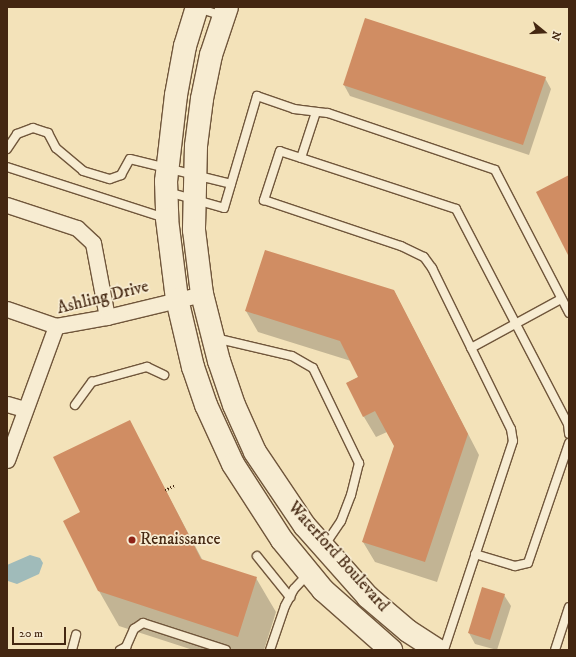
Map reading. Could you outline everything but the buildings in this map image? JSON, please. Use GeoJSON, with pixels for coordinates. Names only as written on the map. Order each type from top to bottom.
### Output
{"type":"FeatureCollection","features":[{"type":"Feature","properties":{"kind":"street","name":"Waterford Boulevard"},"geometry":{"type":"LineString","coordinates":[[196,7],[185,46],[176,95],[167,168],[167,219],[177,299],[193,368],[206,405],[233,464],[262,511],[323,590],[391,650]]}},
{"type":"Feature","properties":{"kind":"street","name":"Waterford Boulevard"},"geometry":{"type":"LineString","coordinates":[[225,12],[202,99],[195,175],[194,230],[202,294],[213,338],[234,405],[256,452],[283,496],[324,547],[368,597],[408,632],[436,650]]}},
{"type":"Feature","properties":{"kind":"street"},"geometry":{"type":"LineString","coordinates":[[7,205],[77,228],[92,243],[107,317]]}},
{"type":"Feature","properties":{"kind":"street","name":"Ashling Drive"},"geometry":{"type":"LineString","coordinates":[[7,460],[24,409],[56,326],[107,317],[202,294]]}},
{"type":"Feature","properties":{"kind":"street"},"geometry":{"type":"LineString","coordinates":[[7,309],[56,326]]}},
{"type":"Feature","properties":{"kind":"street"},"geometry":{"type":"LineString","coordinates":[[7,404],[24,409]]}},
{"type":"Feature","properties":{"kind":"street"},"geometry":{"type":"LineString","coordinates":[[309,573],[324,547]]}},
{"type":"Feature","properties":{"kind":"lane"},"geometry":{"type":"LineString","coordinates":[[196,7],[225,12]]}},
{"type":"Feature","properties":{"kind":"lane"},"geometry":{"type":"LineString","coordinates":[[167,192],[224,208],[257,96],[294,109],[328,114],[495,170],[569,313]]}},
{"type":"Feature","properties":{"kind":"lane"},"geometry":{"type":"LineString","coordinates":[[301,158],[316,112]]}},
{"type":"Feature","properties":{"kind":"lane"},"geometry":{"type":"LineString","coordinates":[[7,149],[17,134],[33,128],[48,133],[56,148],[82,172],[110,179],[121,175],[130,159],[231,184]]}},
{"type":"Feature","properties":{"kind":"lane"},"geometry":{"type":"LineString","coordinates":[[444,650],[513,441],[511,429],[432,268],[424,257],[401,246],[264,200],[280,151],[456,209],[568,424],[569,434]]}},
{"type":"Feature","properties":{"kind":"lane"},"geometry":{"type":"LineString","coordinates":[[7,167],[167,219]]}},
{"type":"Feature","properties":{"kind":"lane"},"geometry":{"type":"LineString","coordinates":[[471,348],[515,322],[562,299]]}},
{"type":"Feature","properties":{"kind":"lane"},"geometry":{"type":"LineString","coordinates":[[213,338],[292,356],[313,368],[359,463],[352,495],[341,521],[324,547]]}},
{"type":"Feature","properties":{"kind":"lane"},"geometry":{"type":"LineString","coordinates":[[75,405],[92,382],[147,366],[164,375]]}},
{"type":"Feature","properties":{"kind":"lane"},"geometry":{"type":"LineString","coordinates":[[475,554],[515,566],[528,563],[569,443]]}},
{"type":"Feature","properties":{"kind":"lane"},"geometry":{"type":"LineString","coordinates":[[257,556],[290,597]]}},
{"type":"Feature","properties":{"kind":"lane"},"geometry":{"type":"LineString","coordinates":[[270,650],[290,597],[309,573]]}},
{"type":"Feature","properties":{"kind":"lane"},"geometry":{"type":"LineString","coordinates":[[555,650],[569,607]]}},
{"type":"Feature","properties":{"kind":"lane"},"geometry":{"type":"LineString","coordinates":[[120,650],[126,647],[134,629],[143,623],[226,650]]}},
{"type":"Feature","properties":{"kind":"lane"},"geometry":{"type":"LineString","coordinates":[[72,650],[76,635]]}},
{"type":"Feature","properties":{"kind":"path"},"geometry":{"type":"LineString","coordinates":[[165,490],[175,485]]}},
{"type":"Feature","properties":{"kind":"water"},"geometry":{"type":"Polygon","coordinates":[[[30,555],[40,558],[43,563],[39,574],[17,584],[8,581],[7,565],[30,555]]]}},
{"type":"Feature","properties":{"kind":"place","name":"Renaissance"},"geometry":{"type":"Point","coordinates":[132,540]}}]}
